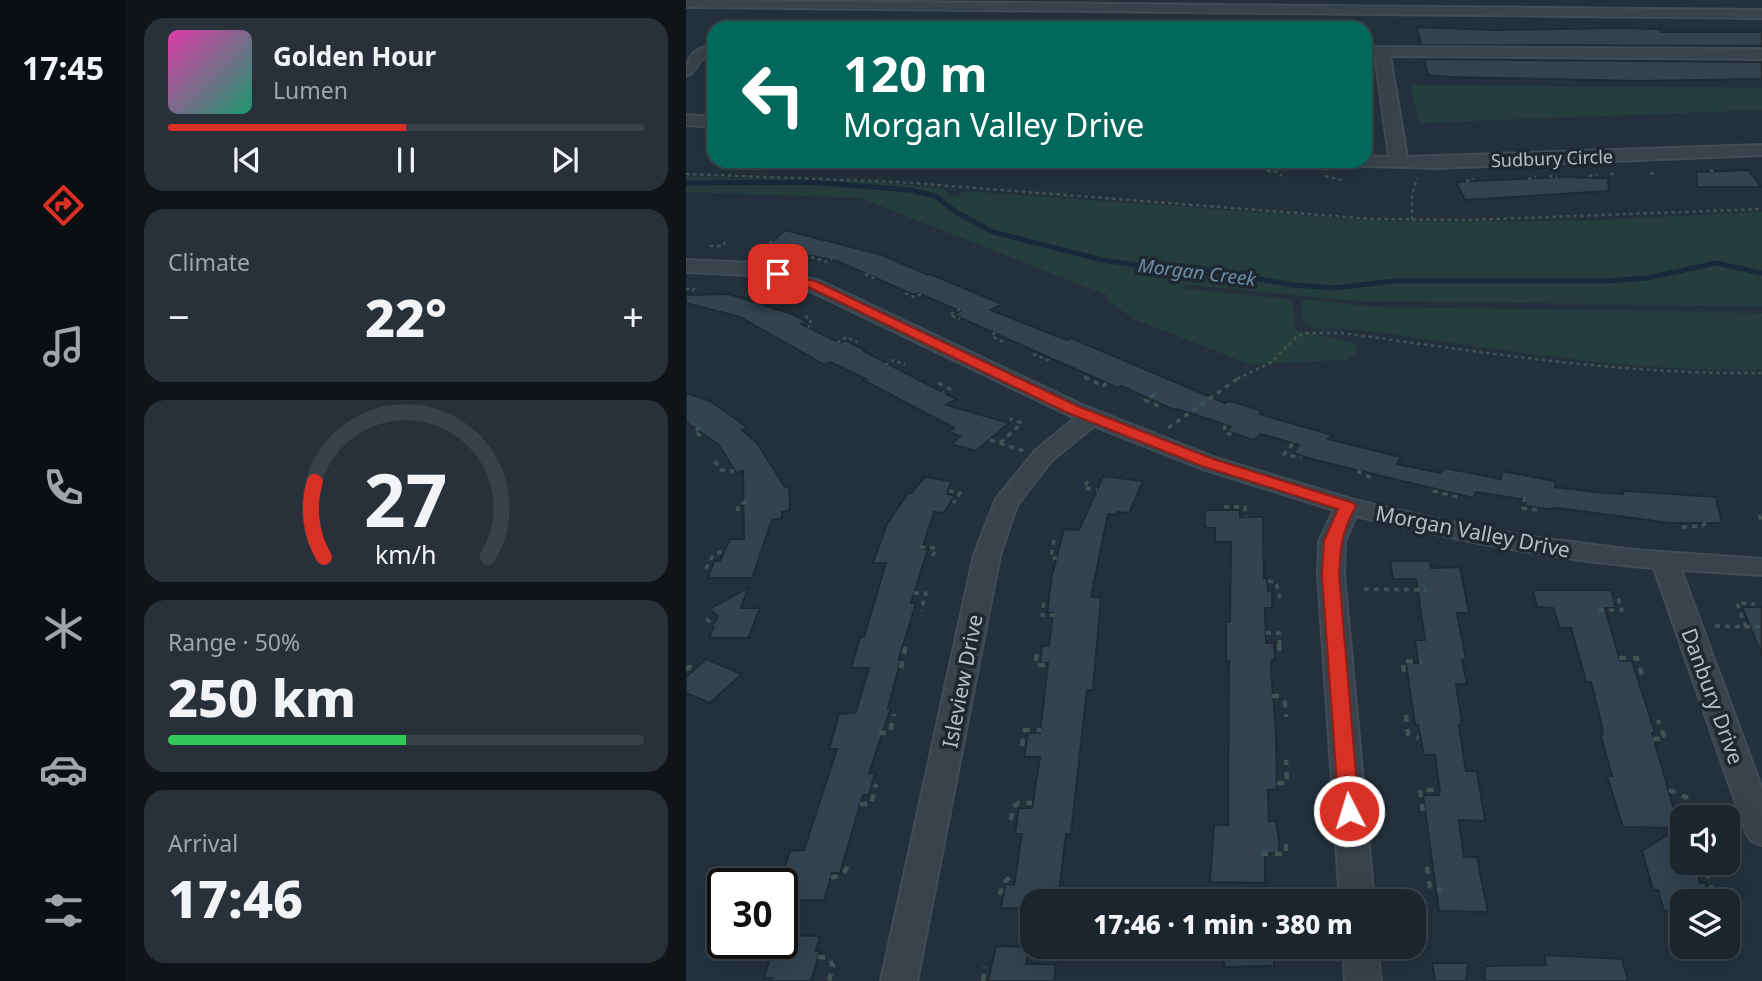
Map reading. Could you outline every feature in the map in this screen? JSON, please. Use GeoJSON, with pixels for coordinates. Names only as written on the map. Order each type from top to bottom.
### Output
{"type":"FeatureCollection","features":[{"type":"Feature","properties":{"kind":"street"},"geometry":{"type":"LineString","coordinates":[[1075,0],[1287,21]]}},
{"type":"Feature","properties":{"kind":"street"},"geometry":{"type":"LineString","coordinates":[[686,4],[1150,21]]}},
{"type":"Feature","properties":{"kind":"street"},"geometry":{"type":"LineString","coordinates":[[1372,26],[1396,7],[1762,7]]}},
{"type":"Feature","properties":{"kind":"street"},"geometry":{"type":"LineString","coordinates":[[1372,32],[1391,44],[1388,30],[1394,22],[1396,7]]}},
{"type":"Feature","properties":{"kind":"street"},"geometry":{"type":"LineString","coordinates":[[1396,7],[1762,14]]}},
{"type":"Feature","properties":{"kind":"street"},"geometry":{"type":"LineString","coordinates":[[1372,29],[1762,54]]}},
{"type":"Feature","properties":{"kind":"street"},"geometry":{"type":"LineString","coordinates":[[1372,46],[1399,163]]}},
{"type":"Feature","properties":{"kind":"street"},"geometry":{"type":"LineString","coordinates":[[686,71],[697,56],[707,51]]}},
{"type":"Feature","properties":{"kind":"street"},"geometry":{"type":"LineString","coordinates":[[686,120],[707,122]]}},
{"type":"Feature","properties":{"kind":"street","name":"Sudbury Circle"},"geometry":{"type":"LineString","coordinates":[[1372,162],[1762,150]]}},
{"type":"Feature","properties":{"kind":"street","name":"Morgan Valley Drive"},"geometry":{"type":"LineString","coordinates":[[686,266],[754,269],[813,285],[1091,417],[1208,463],[1348,506],[1458,532],[1532,545],[1664,560],[1762,567]]}},
{"type":"Feature","properties":{"kind":"street","name":"Isleview Drive"},"geometry":{"type":"LineString","coordinates":[[899,981],[987,555],[1006,504],[1043,456],[1091,417]]}},
{"type":"Feature","properties":{"kind":"street"},"geometry":{"type":"LineString","coordinates":[[1348,506],[1332,541],[1331,575],[1356,889]]}},
{"type":"Feature","properties":{"kind":"street","name":"Danbury Drive"},"geometry":{"type":"LineString","coordinates":[[1664,560],[1762,832]]}},
{"type":"Feature","properties":{"kind":"street"},"geometry":{"type":"LineString","coordinates":[[1361,959],[1363,981]]}},
{"type":"Feature","properties":{"kind":"path"},"geometry":{"type":"LineString","coordinates":[[1710,171],[1717,170]]}},
{"type":"Feature","properties":{"kind":"path"},"geometry":{"type":"LineString","coordinates":[[1268,171],[1278,172],[1282,176]]}},
{"type":"Feature","properties":{"kind":"path"},"geometry":{"type":"LineString","coordinates":[[1412,220],[1412,196],[1419,172]]}},
{"type":"Feature","properties":{"kind":"path"},"geometry":{"type":"LineString","coordinates":[[1650,174],[1656,172]]}},
{"type":"Feature","properties":{"kind":"path"},"geometry":{"type":"LineString","coordinates":[[686,174],[888,181],[1325,216],[1412,220],[1762,209]]}},
{"type":"Feature","properties":{"kind":"path"},"geometry":{"type":"LineString","coordinates":[[1610,174],[1617,175]]}},
{"type":"Feature","properties":{"kind":"path"},"geometry":{"type":"LineString","coordinates":[[1589,176],[1597,175]]}},
{"type":"Feature","properties":{"kind":"path"},"geometry":{"type":"LineString","coordinates":[[1549,176],[1557,177]]}},
{"type":"Feature","properties":{"kind":"path"},"geometry":{"type":"LineString","coordinates":[[1528,179],[1526,177],[1536,177]]}},
{"type":"Feature","properties":{"kind":"path"},"geometry":{"type":"LineString","coordinates":[[1466,181],[1474,179]]}},
{"type":"Feature","properties":{"kind":"path"},"geometry":{"type":"LineString","coordinates":[[710,246],[723,246],[725,242]]}},
{"type":"Feature","properties":{"kind":"path"},"geometry":{"type":"LineString","coordinates":[[772,242],[765,248],[775,251]]}},
{"type":"Feature","properties":{"kind":"path"},"geometry":{"type":"LineString","coordinates":[[811,257],[828,262],[832,259]]}},
{"type":"Feature","properties":{"kind":"path"},"geometry":{"type":"LineString","coordinates":[[865,274],[873,278],[877,276]]}},
{"type":"Feature","properties":{"kind":"path"},"geometry":{"type":"LineString","coordinates":[[686,289],[694,289],[692,292]]}},
{"type":"Feature","properties":{"kind":"path"},"geometry":{"type":"LineString","coordinates":[[905,293],[914,297],[922,294]]}},
{"type":"Feature","properties":{"kind":"path"},"geometry":{"type":"LineString","coordinates":[[748,294],[761,297],[761,301]]}},
{"type":"Feature","properties":{"kind":"path"},"geometry":{"type":"LineString","coordinates":[[960,309],[950,315],[960,319]]}},
{"type":"Feature","properties":{"kind":"path"},"geometry":{"type":"LineString","coordinates":[[805,316],[810,318],[811,324],[808,327]]}},
{"type":"Feature","properties":{"kind":"path"},"geometry":{"type":"LineString","coordinates":[[995,332],[992,336],[1003,342]]}},
{"type":"Feature","properties":{"kind":"path"},"geometry":{"type":"LineString","coordinates":[[1159,433],[1243,375],[1272,362],[1290,341],[1307,333],[1342,333],[1630,370],[1700,374],[1762,373]]}},
{"type":"Feature","properties":{"kind":"path"},"geometry":{"type":"LineString","coordinates":[[837,343],[847,337],[857,342]]}},
{"type":"Feature","properties":{"kind":"path"},"geometry":{"type":"LineString","coordinates":[[1032,354],[1048,360],[1053,357]]}},
{"type":"Feature","properties":{"kind":"path"},"geometry":{"type":"LineString","coordinates":[[886,365],[894,360],[905,365]]}},
{"type":"Feature","properties":{"kind":"path"},"geometry":{"type":"LineString","coordinates":[[1084,377],[1103,386],[1107,383]]}},
{"type":"Feature","properties":{"kind":"path"},"geometry":{"type":"LineString","coordinates":[[938,383],[950,390],[943,393]]}},
{"type":"Feature","properties":{"kind":"path"},"geometry":{"type":"LineString","coordinates":[[1154,395],[1145,400],[1159,407]]}},
{"type":"Feature","properties":{"kind":"path"},"geometry":{"type":"LineString","coordinates":[[1000,443],[1022,423],[1010,419]]}},
{"type":"Feature","properties":{"kind":"path"},"geometry":{"type":"LineString","coordinates":[[1225,425],[1224,432],[1235,436]]}},
{"type":"Feature","properties":{"kind":"path"},"geometry":{"type":"LineString","coordinates":[[700,428],[694,431],[705,439]]}},
{"type":"Feature","properties":{"kind":"path"},"geometry":{"type":"LineString","coordinates":[[990,440],[1024,451]]}},
{"type":"Feature","properties":{"kind":"path"},"geometry":{"type":"LineString","coordinates":[[1293,444],[1284,454],[1301,458]]}},
{"type":"Feature","properties":{"kind":"path"},"geometry":{"type":"LineString","coordinates":[[715,461],[721,470],[734,471]]}},
{"type":"Feature","properties":{"kind":"path"},"geometry":{"type":"LineString","coordinates":[[1360,470],[1364,477],[1374,480]]}},
{"type":"Feature","properties":{"kind":"path"},"geometry":{"type":"LineString","coordinates":[[1088,481],[1084,488],[1097,490]]}},
{"type":"Feature","properties":{"kind":"path"},"geometry":{"type":"LineString","coordinates":[[948,491],[960,493],[953,503]]}},
{"type":"Feature","properties":{"kind":"path"},"geometry":{"type":"LineString","coordinates":[[1433,491],[1458,497],[1459,494]]}},
{"type":"Feature","properties":{"kind":"path"},"geometry":{"type":"LineString","coordinates":[[1525,497],[1523,508],[1538,510]]}},
{"type":"Feature","properties":{"kind":"path"},"geometry":{"type":"LineString","coordinates":[[738,511],[738,505],[747,501]]}},
{"type":"Feature","properties":{"kind":"path"},"geometry":{"type":"LineString","coordinates":[[1224,507],[1245,507],[1246,517]]}},
{"type":"Feature","properties":{"kind":"path"},"geometry":{"type":"LineString","coordinates":[[1759,515],[1762,522]]}},
{"type":"Feature","properties":{"kind":"path"},"geometry":{"type":"LineString","coordinates":[[1682,527],[1702,526],[1707,522]]}},
{"type":"Feature","properties":{"kind":"path"},"geometry":{"type":"LineString","coordinates":[[1054,540],[1051,558],[1057,558]]}},
{"type":"Feature","properties":{"kind":"path"},"geometry":{"type":"LineString","coordinates":[[920,547],[936,548],[933,556]]}},
{"type":"Feature","properties":{"kind":"path"},"geometry":{"type":"LineString","coordinates":[[706,569],[713,555],[723,551]]}},
{"type":"Feature","properties":{"kind":"path"},"geometry":{"type":"LineString","coordinates":[[1268,581],[1276,582],[1280,599]]}},
{"type":"Feature","properties":{"kind":"path"},"geometry":{"type":"LineString","coordinates":[[1364,589],[1427,590]]}},
{"type":"Feature","properties":{"kind":"path"},"geometry":{"type":"LineString","coordinates":[[914,593],[926,593],[920,611]]}},
{"type":"Feature","properties":{"kind":"path"},"geometry":{"type":"LineString","coordinates":[[1599,610],[1622,610],[1618,598]]}},
{"type":"Feature","properties":{"kind":"path"},"geometry":{"type":"LineString","coordinates":[[1044,603],[1042,615],[1055,615]]}},
{"type":"Feature","properties":{"kind":"path"},"geometry":{"type":"LineString","coordinates":[[1746,627],[1737,603],[1755,604]]}},
{"type":"Feature","properties":{"kind":"path"},"geometry":{"type":"LineString","coordinates":[[706,618],[715,625]]}},
{"type":"Feature","properties":{"kind":"path"},"geometry":{"type":"LineString","coordinates":[[1715,626],[1762,627]]}},
{"type":"Feature","properties":{"kind":"path"},"geometry":{"type":"LineString","coordinates":[[1266,633],[1279,633],[1280,654]]}},
{"type":"Feature","properties":{"kind":"path"},"geometry":{"type":"LineString","coordinates":[[901,668],[905,649],[902,650]]}},
{"type":"Feature","properties":{"kind":"path"},"geometry":{"type":"LineString","coordinates":[[1037,654],[1035,665],[1050,665]]}},
{"type":"Feature","properties":{"kind":"path"},"geometry":{"type":"LineString","coordinates":[[1619,658],[1637,658],[1643,675]]}},
{"type":"Feature","properties":{"kind":"path"},"geometry":{"type":"LineString","coordinates":[[1404,672],[1403,661],[1422,662]]}},
{"type":"Feature","properties":{"kind":"path"},"geometry":{"type":"LineString","coordinates":[[686,670],[689,667],[694,669]]}},
{"type":"Feature","properties":{"kind":"path"},"geometry":{"type":"LineString","coordinates":[[1272,695],[1280,696],[1285,704],[1286,717]]}},
{"type":"Feature","properties":{"kind":"path"},"geometry":{"type":"LineString","coordinates":[[879,733],[890,733],[894,714]]}},
{"type":"Feature","properties":{"kind":"path"},"geometry":{"type":"LineString","coordinates":[[1406,715],[1408,734],[1419,738]]}},
{"type":"Feature","properties":{"kind":"path"},"geometry":{"type":"LineString","coordinates":[[1653,739],[1665,739],[1658,720]]}},
{"type":"Feature","properties":{"kind":"path"},"geometry":{"type":"LineString","coordinates":[[1022,746],[1025,730],[1041,730]]}},
{"type":"Feature","properties":{"kind":"path"},"geometry":{"type":"LineString","coordinates":[[1277,783],[1287,783],[1286,760]]}},
{"type":"Feature","properties":{"kind":"path"},"geometry":{"type":"LineString","coordinates":[[860,804],[871,804],[876,785]]}},
{"type":"Feature","properties":{"kind":"path"},"geometry":{"type":"LineString","coordinates":[[1423,811],[1420,790],[1440,790]]}},
{"type":"Feature","properties":{"kind":"path"},"geometry":{"type":"LineString","coordinates":[[1669,790],[1678,790],[1689,799],[1691,805]]}},
{"type":"Feature","properties":{"kind":"path"},"geometry":{"type":"LineString","coordinates":[[1011,820],[1013,807],[1018,803],[1032,803]]}},
{"type":"Feature","properties":{"kind":"path"},"geometry":{"type":"LineString","coordinates":[[1261,854],[1286,854],[1286,839]]}},
{"type":"Feature","properties":{"kind":"path"},"geometry":{"type":"LineString","coordinates":[[831,878],[844,874],[850,861]]}},
{"type":"Feature","properties":{"kind":"path"},"geometry":{"type":"LineString","coordinates":[[1427,867],[1430,887],[1441,891]]}},
{"type":"Feature","properties":{"kind":"path"},"geometry":{"type":"LineString","coordinates":[[1000,895],[1002,884],[1010,877],[1015,877]]}},
{"type":"Feature","properties":{"kind":"path"},"geometry":{"type":"LineString","coordinates":[[818,957],[829,958],[833,966],[829,981]]}},
{"type":"Feature","properties":{"kind":"path"},"geometry":{"type":"LineString","coordinates":[[983,981],[985,966]]}},
{"type":"Feature","properties":{"kind":"green space"},"geometry":{"type":"Polygon","coordinates":[[[1410,85],[1762,88],[1762,110],[1419,123],[1410,85]]]}},
{"type":"Feature","properties":{"kind":"green space"},"geometry":{"type":"Polygon","coordinates":[[[686,176],[882,182],[943,189],[955,198],[965,191],[1395,222],[1575,221],[1762,212],[1762,306],[1358,301],[1183,284],[1185,289],[1289,299],[1292,301],[1296,330],[1354,343],[1357,352],[1345,360],[1249,364],[1134,319],[1108,301],[1107,295],[860,198],[686,192],[686,176]]]}},
{"type":"Feature","properties":{"kind":"green space"},"geometry":{"type":"Polygon","coordinates":[[[1302,301],[1376,307],[1762,313],[1762,369],[1646,366],[1367,331],[1315,329],[1306,325],[1302,313],[1302,301]]]}},
{"type":"Feature","properties":{"kind":"building"},"geometry":{"type":"Polygon","coordinates":[[[1417,27],[1762,32],[1762,46],[1421,45],[1417,27]]]}},
{"type":"Feature","properties":{"kind":"building"},"geometry":{"type":"Polygon","coordinates":[[[1424,59],[1762,62],[1762,79],[1638,81],[1449,77],[1428,75],[1424,59]]]}},
{"type":"Feature","properties":{"kind":"building"},"geometry":{"type":"Polygon","coordinates":[[[1748,170],[1762,187],[1697,187],[1696,172],[1748,170]]]}},
{"type":"Feature","properties":{"kind":"building"},"geometry":{"type":"Polygon","coordinates":[[[1557,177],[1608,178],[1609,191],[1465,200],[1456,182],[1557,177]]]}},
{"type":"Feature","properties":{"kind":"building"},"geometry":{"type":"Polygon","coordinates":[[[785,230],[882,255],[1002,304],[991,310],[1067,340],[1071,338],[1225,403],[1237,403],[1262,411],[1259,414],[1332,435],[1328,439],[1401,457],[1397,464],[1440,473],[1445,468],[1501,479],[1502,471],[1555,481],[1555,487],[1594,492],[1623,494],[1623,491],[1629,491],[1716,497],[1722,523],[1670,523],[1548,509],[1525,506],[1526,500],[1476,492],[1473,498],[1315,460],[1293,453],[1299,445],[1261,434],[1254,440],[1226,431],[1231,427],[1221,423],[1174,410],[1121,386],[1118,388],[954,315],[960,311],[918,293],[914,295],[837,261],[767,247],[785,230]]]}},
{"type":"Feature","properties":{"kind":"building"},"geometry":{"type":"Polygon","coordinates":[[[729,294],[792,314],[806,321],[801,324],[840,343],[845,340],[865,350],[863,351],[956,399],[946,405],[1009,423],[976,451],[951,444],[960,436],[949,432],[954,428],[863,380],[866,379],[830,362],[825,365],[740,317],[686,303],[686,295],[729,294]]]}},
{"type":"Feature","properties":{"kind":"building"},"geometry":{"type":"Polygon","coordinates":[[[686,393],[710,401],[748,428],[742,430],[757,443],[785,487],[789,486],[790,510],[782,512],[782,518],[772,520],[752,578],[708,578],[714,561],[720,561],[730,539],[744,539],[743,471],[736,473],[719,445],[686,422],[686,393]]]}},
{"type":"Feature","properties":{"kind":"building"},"geometry":{"type":"Polygon","coordinates":[[[1103,476],[1143,481],[1129,513],[1108,514],[1091,597],[1101,597],[1093,690],[1087,690],[1071,834],[1066,834],[1059,889],[1020,889],[1020,909],[1001,908],[1005,884],[1014,885],[1022,834],[1015,834],[1019,808],[1032,808],[1040,757],[1024,757],[1028,733],[1040,733],[1048,663],[1040,663],[1042,646],[1049,646],[1053,613],[1047,613],[1052,575],[1064,529],[1079,530],[1103,476]]]}},
{"type":"Feature","properties":{"kind":"building"},"geometry":{"type":"Polygon","coordinates":[[[925,477],[951,481],[947,494],[955,495],[944,513],[934,512],[922,549],[928,549],[911,603],[916,603],[899,659],[888,708],[891,708],[869,773],[875,773],[869,795],[863,795],[840,873],[832,873],[824,900],[798,901],[798,868],[785,868],[790,851],[804,850],[837,749],[829,749],[839,714],[856,712],[869,668],[851,668],[860,637],[864,637],[886,563],[873,563],[887,524],[908,493],[925,477]]]}},
{"type":"Feature","properties":{"kind":"building"},"geometry":{"type":"Polygon","coordinates":[[[1205,510],[1240,510],[1240,517],[1263,517],[1264,578],[1267,578],[1268,591],[1272,591],[1272,608],[1265,608],[1266,643],[1274,643],[1275,660],[1272,660],[1271,668],[1277,789],[1268,790],[1269,821],[1276,821],[1279,839],[1279,853],[1265,853],[1265,883],[1210,882],[1214,825],[1228,825],[1229,661],[1226,661],[1226,622],[1230,622],[1231,542],[1215,542],[1215,528],[1205,528],[1205,510]]]}},
{"type":"Feature","properties":{"kind":"building"},"geometry":{"type":"Polygon","coordinates":[[[1390,561],[1430,561],[1431,568],[1460,567],[1469,613],[1457,613],[1466,660],[1462,660],[1467,684],[1456,684],[1462,724],[1459,725],[1466,771],[1477,771],[1485,821],[1459,820],[1464,857],[1477,857],[1488,912],[1439,911],[1423,795],[1439,795],[1440,791],[1435,755],[1424,755],[1418,725],[1415,725],[1406,663],[1418,663],[1415,640],[1425,640],[1416,579],[1393,579],[1390,561]]]}},
{"type":"Feature","properties":{"kind":"building"},"geometry":{"type":"Polygon","coordinates":[[[748,588],[741,608],[760,608],[748,638],[709,638],[718,616],[709,609],[748,588]]]}},
{"type":"Feature","properties":{"kind":"building"},"geometry":{"type":"Polygon","coordinates":[[[1533,590],[1611,590],[1616,608],[1605,608],[1620,661],[1632,661],[1655,733],[1652,733],[1673,805],[1670,805],[1670,828],[1623,827],[1607,776],[1612,776],[1600,733],[1603,734],[1591,682],[1586,682],[1571,628],[1560,628],[1553,608],[1537,607],[1533,590]]]}},
{"type":"Feature","properties":{"kind":"building"},"geometry":{"type":"Polygon","coordinates":[[[1742,607],[1762,607],[1762,655],[1742,607]]]}},
{"type":"Feature","properties":{"kind":"building"},"geometry":{"type":"Polygon","coordinates":[[[706,659],[742,674],[710,703],[686,693],[686,677],[706,659]]]}},
{"type":"Feature","properties":{"kind":"building"},"geometry":{"type":"Polygon","coordinates":[[[1670,833],[1670,875],[1698,875],[1700,883],[1705,882],[1707,889],[1670,889],[1670,911],[1664,911],[1658,890],[1653,890],[1642,851],[1670,833]]]}},
{"type":"Feature","properties":{"kind":"building"},"geometry":{"type":"Polygon","coordinates":[[[798,935],[820,936],[816,951],[820,951],[811,981],[771,981],[772,978],[764,978],[769,959],[798,959],[798,935]]]}},
{"type":"Feature","properties":{"kind":"building"},"geometry":{"type":"Polygon","coordinates":[[[996,946],[1020,947],[1020,959],[1027,959],[1026,964],[1056,964],[1054,981],[988,981],[996,946]]]}},
{"type":"Feature","properties":{"kind":"building"},"geometry":{"type":"Polygon","coordinates":[[[1544,955],[1622,959],[1628,981],[1485,981],[1485,966],[1546,965],[1544,955]]]}},
{"type":"Feature","properties":{"kind":"building"},"geometry":{"type":"Polygon","coordinates":[[[1224,959],[1274,959],[1274,966],[1224,967],[1224,959]]]}},
{"type":"Feature","properties":{"kind":"building"},"geometry":{"type":"Polygon","coordinates":[[[1432,963],[1468,963],[1466,981],[1435,981],[1432,963]]]}},
{"type":"Feature","properties":{"kind":"waterway","name":"Morgan Creek"},"geometry":{"type":"LineString","coordinates":[[686,183],[808,182],[910,190],[935,196],[956,212],[993,232],[1102,260],[1170,270],[1201,269],[1293,285],[1335,288],[1394,281],[1607,281],[1647,278],[1716,263],[1762,273]]}},
{"type":"Feature","properties":{"kind":"route"},"geometry":{"type":"LineString","coordinates":[[778,274],[813,285],[1072,409],[1208,463],[1348,506],[1332,541],[1331,575],[1349,811]]}}]}
